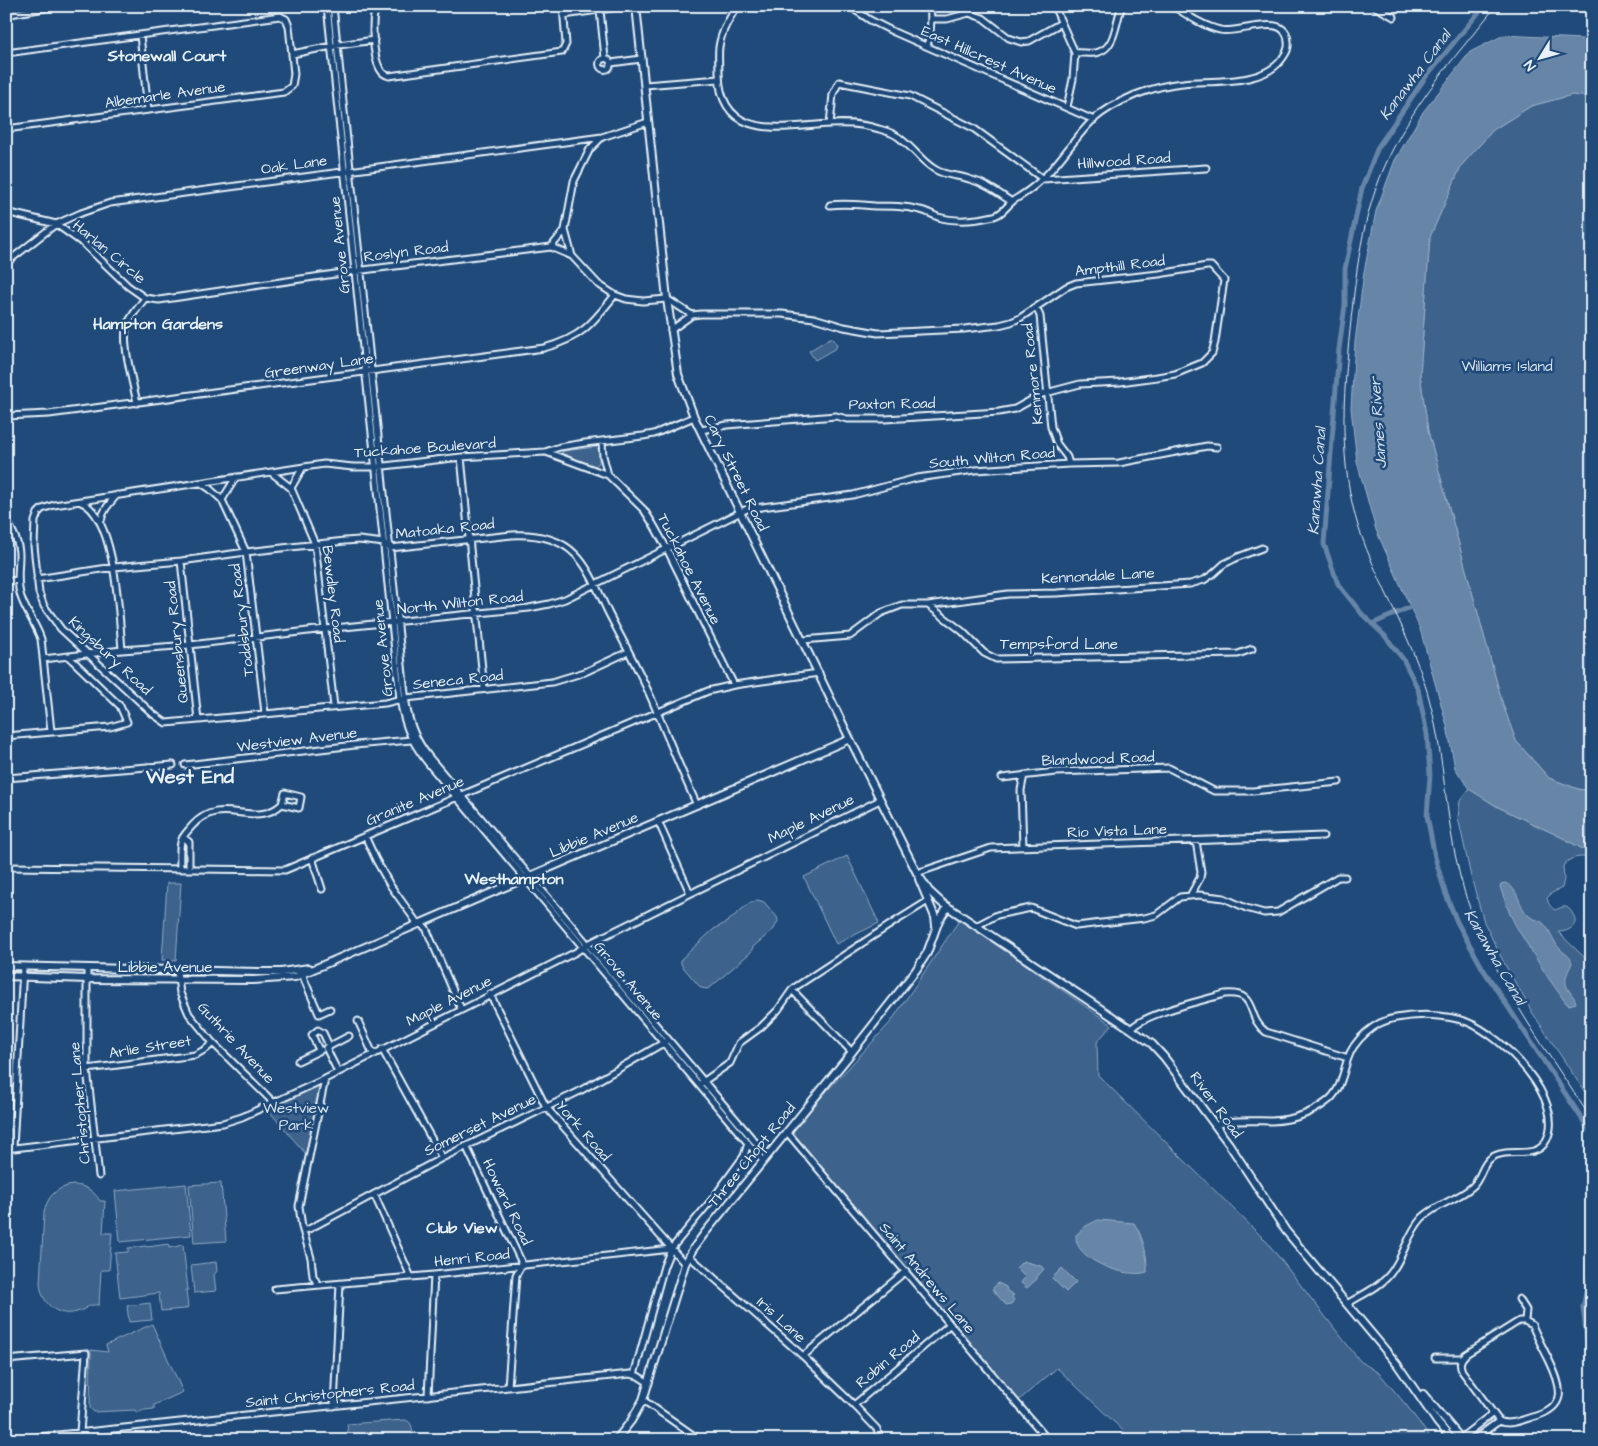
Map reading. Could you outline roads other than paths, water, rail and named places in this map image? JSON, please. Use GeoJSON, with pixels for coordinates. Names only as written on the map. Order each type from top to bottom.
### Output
{"type":"FeatureCollection","features":[{"type":"Feature","properties":{"kind":"main road","name":"Cary Street Road"},"geometry":{"type":"LineString","coordinates":[[636,6],[666,299],[678,374],[694,417],[880,800],[917,873],[936,897],[948,907]]}},
{"type":"Feature","properties":{"kind":"main road","name":"Libbie Avenue"},"geometry":{"type":"LineString","coordinates":[[6,976],[88,979],[273,980],[295,977],[850,739]]}},
{"type":"Feature","properties":{"kind":"main road"},"geometry":{"type":"LineString","coordinates":[[917,873],[935,916],[936,928]]}},
{"type":"Feature","properties":{"kind":"main road","name":"River Road"},"geometry":{"type":"LineString","coordinates":[[948,907],[1131,1028],[1146,1039],[1164,1057],[1216,1125],[1286,1231],[1407,1376]]}},
{"type":"Feature","properties":{"kind":"main road","name":"Three Chopt Road"},"geometry":{"type":"LineString","coordinates":[[616,1440],[631,1421],[643,1400],[689,1256],[699,1240],[916,970],[927,953],[939,920],[948,907]]}},
{"type":"Feature","properties":{"kind":"main road","name":"Libbie Avenue"},"geometry":{"type":"LineString","coordinates":[[6,966],[281,972],[320,966]]}},
{"type":"Feature","properties":{"kind":"main road"},"geometry":{"type":"LineString","coordinates":[[1407,1376],[1460,1439]]}},
{"type":"Feature","properties":{"kind":"main road"},"geometry":{"type":"LineString","coordinates":[[1407,1376],[1437,1422],[1452,1440]]}},
{"type":"Feature","properties":{"kind":"street"},"geometry":{"type":"LineString","coordinates":[[9,6],[10,14],[57,6]]}},
{"type":"Feature","properties":{"kind":"street"},"geometry":{"type":"LineString","coordinates":[[16,6],[17,13]]}},
{"type":"Feature","properties":{"kind":"street","name":"Grove Avenue"},"geometry":{"type":"LineString","coordinates":[[327,6],[334,45],[379,467],[390,548],[395,622]]}},
{"type":"Feature","properties":{"kind":"street","name":"Grove Avenue"},"geometry":{"type":"LineString","coordinates":[[333,6],[334,45]]}},
{"type":"Feature","properties":{"kind":"street"},"geometry":{"type":"LineString","coordinates":[[377,6],[373,18],[374,40],[379,67],[384,74],[389,76],[562,52],[566,44],[563,6]]}},
{"type":"Feature","properties":{"kind":"street"},"geometry":{"type":"LineString","coordinates":[[564,15],[626,6]]}},
{"type":"Feature","properties":{"kind":"street"},"geometry":{"type":"LineString","coordinates":[[738,6],[727,22],[719,46],[719,79],[727,105],[733,113],[746,123],[775,128],[830,124],[876,128],[902,139],[930,167],[938,172],[971,179],[1012,202]]}},
{"type":"Feature","properties":{"kind":"street","name":"East Hillcrest Avenue"},"geometry":{"type":"LineString","coordinates":[[849,6],[878,24],[1094,120]]}},
{"type":"Feature","properties":{"kind":"street"},"geometry":{"type":"LineString","coordinates":[[927,46],[931,33],[930,6]]}},
{"type":"Feature","properties":{"kind":"street"},"geometry":{"type":"LineString","coordinates":[[1054,6],[1075,53],[1073,79],[1067,108]]}},
{"type":"Feature","properties":{"kind":"street"},"geometry":{"type":"LineString","coordinates":[[1075,53],[1099,52],[1106,48],[1122,6]]}},
{"type":"Feature","properties":{"kind":"street"},"geometry":{"type":"LineString","coordinates":[[830,205],[841,203],[898,206],[922,210],[947,219],[976,219],[996,216],[1043,179],[1094,120],[1112,107],[1156,88],[1183,83],[1239,79],[1262,73],[1278,64],[1287,52],[1288,37],[1284,30],[1278,26],[1268,25],[1235,30],[1220,30],[1204,24],[1172,6]]}},
{"type":"Feature","properties":{"kind":"street"},"geometry":{"type":"LineString","coordinates":[[1374,6],[1394,17]]}},
{"type":"Feature","properties":{"kind":"street"},"geometry":{"type":"LineString","coordinates":[[600,10],[605,58]]}},
{"type":"Feature","properties":{"kind":"street"},"geometry":{"type":"LineString","coordinates":[[931,19],[947,19],[969,13],[983,18],[1009,38],[1021,42],[1029,42],[1061,23]]}},
{"type":"Feature","properties":{"kind":"street","name":"Albemarle Avenue"},"geometry":{"type":"LineString","coordinates":[[6,53],[280,16],[288,22],[294,80],[292,86],[284,92],[6,129]]}},
{"type":"Feature","properties":{"kind":"street"},"geometry":{"type":"LineString","coordinates":[[140,35],[148,110]]}},
{"type":"Feature","properties":{"kind":"street"},"geometry":{"type":"LineString","coordinates":[[292,54],[334,45],[374,40]]}},
{"type":"Feature","properties":{"kind":"street"},"geometry":{"type":"LineString","coordinates":[[605,58],[610,60],[611,63]]}},
{"type":"Feature","properties":{"kind":"street"},"geometry":{"type":"LineString","coordinates":[[605,58],[600,61],[601,67],[607,69],[611,63],[641,59]]}},
{"type":"Feature","properties":{"kind":"street"},"geometry":{"type":"LineString","coordinates":[[645,86],[719,79]]}},
{"type":"Feature","properties":{"kind":"street"},"geometry":{"type":"LineString","coordinates":[[830,124],[833,94],[839,82],[910,96],[973,128],[1043,179]]}},
{"type":"Feature","properties":{"kind":"street","name":"Oak Lane"},"geometry":{"type":"LineString","coordinates":[[6,263],[56,224],[110,203],[602,137],[648,122]]}},
{"type":"Feature","properties":{"kind":"street"},"geometry":{"type":"LineString","coordinates":[[572,256],[565,230],[574,181],[590,149],[602,137]]}},
{"type":"Feature","properties":{"kind":"street","name":"Hillwood Road"},"geometry":{"type":"LineString","coordinates":[[1043,179],[1206,168]]}},
{"type":"Feature","properties":{"kind":"street","name":"Harlan Circle"},"geometry":{"type":"LineString","coordinates":[[6,212],[56,224],[84,244],[128,286],[145,298],[126,328],[126,343],[137,403]]}},
{"type":"Feature","properties":{"kind":"street"},"geometry":{"type":"LineString","coordinates":[[565,230],[551,247],[572,256],[598,284],[615,295],[626,299],[644,301],[666,299],[692,316]]}},
{"type":"Feature","properties":{"kind":"street","name":"Roslyn Road"},"geometry":{"type":"LineString","coordinates":[[145,298],[159,300],[358,271],[551,247]]}},
{"type":"Feature","properties":{"kind":"street","name":"Ampthill Road"},"geometry":{"type":"LineString","coordinates":[[671,330],[692,316],[701,314],[782,314],[814,318],[862,331],[878,333],[964,329],[999,325],[1020,318],[1066,287],[1087,281],[1159,274],[1207,266],[1211,266],[1224,280],[1215,342],[1212,353],[1202,363],[1175,374],[1120,382],[1080,384]]}},
{"type":"Feature","properties":{"kind":"street","name":"Greenway Lane"},"geometry":{"type":"LineString","coordinates":[[6,416],[49,414],[137,403],[505,354],[557,344],[590,326],[615,295]]}},
{"type":"Feature","properties":{"kind":"street","name":"Kenmore Road"},"geometry":{"type":"LineString","coordinates":[[1036,307],[1040,316],[1051,427],[1054,438],[1067,456],[1069,464]]}},
{"type":"Feature","properties":{"kind":"street","name":"Paxton Road"},"geometry":{"type":"LineString","coordinates":[[701,430],[727,425],[836,416],[885,419],[999,412],[1015,409],[1047,392],[1080,384]]}},
{"type":"Feature","properties":{"kind":"street","name":"Tuckahoe Boulevard"},"geometry":{"type":"LineString","coordinates":[[38,513],[42,509],[54,505],[324,464],[379,467],[460,457],[546,452],[560,447],[654,434],[694,417]]}},
{"type":"Feature","properties":{"kind":"street"},"geometry":{"type":"LineString","coordinates":[[602,442],[603,456],[608,475]]}},
{"type":"Feature","properties":{"kind":"street","name":"South Wilton Road"},"geometry":{"type":"LineString","coordinates":[[740,512],[747,509],[853,495],[934,475],[975,470],[1119,463],[1207,446],[1217,447]]}},
{"type":"Feature","properties":{"kind":"street","name":"Tuckahoe Avenue"},"geometry":{"type":"LineString","coordinates":[[546,452],[608,475],[644,510],[654,524],[667,549],[734,685]]}},
{"type":"Feature","properties":{"kind":"street"},"geometry":{"type":"LineString","coordinates":[[460,457],[484,689]]}},
{"type":"Feature","properties":{"kind":"street","name":"Grove Avenue"},"geometry":{"type":"LineString","coordinates":[[379,467],[384,543],[395,622],[405,723],[411,740],[422,756],[459,796],[765,1158]]}},
{"type":"Feature","properties":{"kind":"street"},"geometry":{"type":"LineString","coordinates":[[272,473],[292,488],[303,468]]}},
{"type":"Feature","properties":{"kind":"street"},"geometry":{"type":"LineString","coordinates":[[222,500],[236,477]]}},
{"type":"Feature","properties":{"kind":"street","name":"Toddsbury Road"},"geometry":{"type":"LineString","coordinates":[[201,483],[222,500],[246,552],[265,713]]}},
{"type":"Feature","properties":{"kind":"street","name":"Bewdley Road"},"geometry":{"type":"LineString","coordinates":[[292,488],[315,544],[334,708]]}},
{"type":"Feature","properties":{"kind":"street"},"geometry":{"type":"LineString","coordinates":[[100,521],[106,506],[116,495]]}},
{"type":"Feature","properties":{"kind":"street"},"geometry":{"type":"LineString","coordinates":[[80,502],[87,504],[100,521],[114,567],[122,650]]}},
{"type":"Feature","properties":{"kind":"street","name":"North Wilton Road"},"geometry":{"type":"LineString","coordinates":[[43,659],[257,638],[529,608],[549,604],[565,599],[740,512]]}},
{"type":"Feature","properties":{"kind":"street","name":"Kingsbury Road"},"geometry":{"type":"LineString","coordinates":[[38,513],[34,521],[34,546],[39,593],[44,606],[61,629],[153,714],[166,723]]}},
{"type":"Feature","properties":{"kind":"street"},"geometry":{"type":"LineString","coordinates":[[6,519],[15,535],[20,554],[17,580],[20,597],[38,629],[41,639],[51,731],[6,736]]}},
{"type":"Feature","properties":{"kind":"street","name":"Matoaka Road"},"geometry":{"type":"LineString","coordinates":[[37,579],[114,567],[182,562],[246,552],[358,540],[384,543],[390,548],[530,534],[555,541],[576,554],[594,584],[657,712],[697,805]]}},
{"type":"Feature","properties":{"kind":"street","name":"Kennondale Lane"},"geometry":{"type":"LineString","coordinates":[[928,605],[1008,594],[1057,593],[1190,584],[1204,580],[1224,564],[1262,548]]}},
{"type":"Feature","properties":{"kind":"street","name":"Queensbury Road"},"geometry":{"type":"LineString","coordinates":[[182,562],[198,720]]}},
{"type":"Feature","properties":{"kind":"street"},"geometry":{"type":"LineString","coordinates":[[6,582],[17,580]]}},
{"type":"Feature","properties":{"kind":"street"},"geometry":{"type":"LineString","coordinates":[[803,640],[850,636],[881,613],[902,605],[928,605]]}},
{"type":"Feature","properties":{"kind":"street","name":"Tempsford Lane"},"geometry":{"type":"LineString","coordinates":[[928,605],[962,631],[984,653],[996,659],[1238,654],[1252,649]]}},
{"type":"Feature","properties":{"kind":"street","name":"Seneca Road"},"geometry":{"type":"LineString","coordinates":[[166,723],[385,703],[403,699],[559,680],[585,672],[628,652]]}},
{"type":"Feature","properties":{"kind":"street","name":"Kingsbury Road"},"geometry":{"type":"LineString","coordinates":[[51,731],[110,727],[127,722],[120,706],[69,657]]}},
{"type":"Feature","properties":{"kind":"street","name":"Granite Avenue"},"geometry":{"type":"LineString","coordinates":[[6,867],[285,870],[708,691],[734,685],[819,673]]}},
{"type":"Feature","properties":{"kind":"street","name":"Grove Avenue"},"geometry":{"type":"LineString","coordinates":[[403,699],[420,745],[459,796]]}},
{"type":"Feature","properties":{"kind":"street","name":"Westview Avenue"},"geometry":{"type":"LineString","coordinates":[[185,765],[411,740]]}},
{"type":"Feature","properties":{"kind":"street"},"geometry":{"type":"LineString","coordinates":[[6,778],[173,765]]}},
{"type":"Feature","properties":{"kind":"street","name":"Blandwood Road"},"geometry":{"type":"LineString","coordinates":[[1002,778],[1056,772],[1169,768],[1214,791],[1253,791],[1339,782]]}},
{"type":"Feature","properties":{"kind":"street"},"geometry":{"type":"LineString","coordinates":[[1023,847],[1021,790],[1024,775]]}},
{"type":"Feature","properties":{"kind":"street","name":"Maple Avenue"},"geometry":{"type":"LineString","coordinates":[[6,1149],[223,1123],[242,1117],[326,1079],[690,893],[880,800]]}},
{"type":"Feature","properties":{"kind":"street"},"geometry":{"type":"LineString","coordinates":[[180,870],[181,842],[194,824],[204,816],[225,810],[260,814],[270,812],[282,804]]}},
{"type":"Feature","properties":{"kind":"street"},"geometry":{"type":"LineString","coordinates":[[658,821],[690,893]]}},
{"type":"Feature","properties":{"kind":"street"},"geometry":{"type":"LineString","coordinates":[[365,836],[383,874],[415,920],[426,928],[461,1010]]}},
{"type":"Feature","properties":{"kind":"street","name":"Rio Vista Lane"},"geometry":{"type":"LineString","coordinates":[[917,873],[991,848],[1323,836]]}},
{"type":"Feature","properties":{"kind":"street"},"geometry":{"type":"LineString","coordinates":[[184,837],[189,842],[189,869]]}},
{"type":"Feature","properties":{"kind":"street"},"geometry":{"type":"LineString","coordinates":[[1190,896],[1200,878],[1201,872],[1196,841]]}},
{"type":"Feature","properties":{"kind":"street"},"geometry":{"type":"LineString","coordinates":[[312,858],[322,889]]}},
{"type":"Feature","properties":{"kind":"street"},"geometry":{"type":"LineString","coordinates":[[976,926],[997,915],[1031,908],[1076,926],[1144,918],[1156,915],[1180,897],[1199,895],[1224,898],[1246,908],[1264,913],[1278,912],[1338,877],[1345,876]]}},
{"type":"Feature","properties":{"kind":"street"},"geometry":{"type":"LineString","coordinates":[[701,1083],[730,1063],[739,1043],[761,1027],[778,1010],[792,990],[896,920],[928,902]]}},
{"type":"Feature","properties":{"kind":"street"},"geometry":{"type":"LineString","coordinates":[[13,1148],[23,967]]}},
{"type":"Feature","properties":{"kind":"street","name":"Christopher Lane"},"geometry":{"type":"LineString","coordinates":[[87,968],[87,1069],[99,1176]]}},
{"type":"Feature","properties":{"kind":"street","name":"Guthrie Avenue"},"geometry":{"type":"LineString","coordinates":[[177,971],[180,993],[189,1014],[213,1043],[273,1102]]}},
{"type":"Feature","properties":{"kind":"street"},"geometry":{"type":"LineString","coordinates":[[303,974],[319,1014],[330,1009]]}},
{"type":"Feature","properties":{"kind":"street"},"geometry":{"type":"LineString","coordinates":[[792,990],[852,1052]]}},
{"type":"Feature","properties":{"kind":"street","name":"York Road"},"geometry":{"type":"LineString","coordinates":[[490,994],[546,1107],[685,1264]]}},
{"type":"Feature","properties":{"kind":"street"},"geometry":{"type":"LineString","coordinates":[[1131,1028],[1143,1019],[1209,999],[1240,994],[1246,999],[1258,1024],[1266,1032],[1348,1058]]}},
{"type":"Feature","properties":{"kind":"street"},"geometry":{"type":"LineString","coordinates":[[1216,1125],[1226,1122],[1276,1120],[1298,1116],[1316,1108],[1331,1098],[1338,1089],[1348,1058],[1357,1042],[1377,1025],[1392,1018],[1432,1016],[1461,1020],[1486,1032],[1513,1054],[1537,1086],[1547,1106],[1549,1118],[1549,1134],[1544,1144],[1530,1152],[1504,1152],[1490,1158],[1473,1186],[1432,1210],[1421,1220],[1411,1233],[1390,1275],[1347,1304]]}},
{"type":"Feature","properties":{"kind":"street"},"geometry":{"type":"LineString","coordinates":[[358,1021],[373,1054]]}},
{"type":"Feature","properties":{"kind":"street"},"geometry":{"type":"LineString","coordinates":[[320,1050],[312,1035],[318,1030],[323,1033],[338,1072]]}},
{"type":"Feature","properties":{"kind":"street"},"geometry":{"type":"LineString","coordinates":[[298,1061],[349,1036]]}},
{"type":"Feature","properties":{"kind":"street","name":"Somerset Avenue"},"geometry":{"type":"LineString","coordinates":[[303,1231],[442,1158],[578,1092],[665,1042]]}},
{"type":"Feature","properties":{"kind":"street","name":"Arlie Street"},"geometry":{"type":"LineString","coordinates":[[87,1069],[195,1055],[213,1043]]}},
{"type":"Feature","properties":{"kind":"street"},"geometry":{"type":"LineString","coordinates":[[382,1049],[442,1158]]}},
{"type":"Feature","properties":{"kind":"street"},"geometry":{"type":"LineString","coordinates":[[320,1285],[313,1276],[311,1258],[303,1231],[300,1206],[326,1079]]}},
{"type":"Feature","properties":{"kind":"street","name":"Grove Avenue"},"geometry":{"type":"LineString","coordinates":[[701,1083],[748,1143],[765,1158]]}},
{"type":"Feature","properties":{"kind":"street","name":"Saint Andrews Lane"},"geometry":{"type":"LineString","coordinates":[[787,1132],[1048,1440]]}},
{"type":"Feature","properties":{"kind":"street"},"geometry":{"type":"LineString","coordinates":[[649,1383],[634,1375],[664,1266],[671,1249],[714,1197],[744,1156],[748,1143]]}},
{"type":"Feature","properties":{"kind":"street","name":"Howard Road"},"geometry":{"type":"LineString","coordinates":[[466,1146],[521,1261],[516,1274],[508,1387]]}},
{"type":"Feature","properties":{"kind":"street"},"geometry":{"type":"LineString","coordinates":[[374,1194],[411,1277]]}},
{"type":"Feature","properties":{"kind":"street","name":"Henri Road"},"geometry":{"type":"LineString","coordinates":[[275,1289],[434,1275],[671,1249]]}},
{"type":"Feature","properties":{"kind":"street","name":"Iris Lane"},"geometry":{"type":"LineString","coordinates":[[689,1256],[803,1356],[854,1406]]}},
{"type":"Feature","properties":{"kind":"street"},"geometry":{"type":"LineString","coordinates":[[803,1356],[906,1271]]}},
{"type":"Feature","properties":{"kind":"street"},"geometry":{"type":"LineString","coordinates":[[428,1396],[434,1275]]}},
{"type":"Feature","properties":{"kind":"street"},"geometry":{"type":"LineString","coordinates":[[334,1406],[340,1284]]}},
{"type":"Feature","properties":{"kind":"street"},"geometry":{"type":"LineString","coordinates":[[1519,1299],[1526,1310],[1525,1321]]}},
{"type":"Feature","properties":{"kind":"street"},"geometry":{"type":"LineString","coordinates":[[1435,1358],[1462,1358],[1519,1321],[1525,1321],[1532,1325],[1558,1379],[1559,1395],[1553,1408],[1544,1414],[1507,1424],[1499,1421],[1462,1371],[1460,1364],[1462,1358]]}},
{"type":"Feature","properties":{"kind":"street","name":"Robin Road"},"geometry":{"type":"LineString","coordinates":[[878,1440],[877,1429],[854,1406],[949,1325]]}},
{"type":"Feature","properties":{"kind":"street"},"geometry":{"type":"LineString","coordinates":[[6,1360],[86,1353],[80,1432]]}},
{"type":"Feature","properties":{"kind":"street","name":"Saint Christophers Road"},"geometry":{"type":"LineString","coordinates":[[11,1440],[634,1375]]}},
{"type":"Feature","properties":{"kind":"street"},"geometry":{"type":"LineString","coordinates":[[643,1400],[700,1440]]}},
{"type":"Feature","properties":{"kind":"street"},"geometry":{"type":"LineString","coordinates":[[1460,1439],[1493,1413]]}},
{"type":"Feature","properties":{"kind":"street"},"geometry":{"type":"LineString","coordinates":[[1474,1440],[1499,1421]]}},
{"type":"Feature","properties":{"kind":"water","name":"James River"},"geometry":{"type":"Polygon","coordinates":[[[1504,35],[1582,39],[1592,36],[1592,97],[1572,95],[1531,106],[1493,130],[1461,166],[1430,237],[1420,374],[1428,431],[1503,705],[1516,741],[1549,778],[1578,789],[1592,791],[1592,854],[1498,807],[1469,789],[1455,768],[1447,726],[1420,629],[1376,530],[1357,462],[1351,408],[1355,342],[1364,272],[1376,211],[1395,160],[1423,112],[1470,52],[1504,35]]]}},
{"type":"Feature","properties":{"kind":"water"},"geometry":{"type":"Polygon","coordinates":[[[1501,884],[1510,885],[1516,893],[1525,912],[1543,923],[1558,946],[1570,959],[1572,963],[1566,978],[1566,984],[1576,1003],[1569,1005],[1566,1003],[1517,928],[1500,887],[1501,884]]]}},
{"type":"Feature","properties":{"kind":"water"},"geometry":{"type":"Polygon","coordinates":[[[1098,1220],[1134,1223],[1144,1247],[1147,1272],[1127,1273],[1115,1270],[1092,1260],[1083,1252],[1077,1244],[1076,1235],[1086,1226],[1098,1220]]]}},
{"type":"Feature","properties":{"kind":"water"},"geometry":{"type":"Polygon","coordinates":[[[1023,1261],[1041,1266],[1044,1269],[1027,1288],[1021,1283],[1025,1277],[1016,1268],[1023,1261]]]}},
{"type":"Feature","properties":{"kind":"water"},"geometry":{"type":"Polygon","coordinates":[[[1062,1268],[1076,1282],[1066,1292],[1052,1278],[1062,1268]]]}},
{"type":"Feature","properties":{"kind":"water"},"geometry":{"type":"Polygon","coordinates":[[[998,1283],[1006,1287],[1007,1291],[1014,1295],[1012,1297],[1014,1300],[1011,1304],[1006,1305],[992,1289],[998,1283]]]}},
{"type":"Feature","properties":{"kind":"waterway","name":"Kanawha Canal"},"geometry":{"type":"LineString","coordinates":[[1484,6],[1424,79],[1378,147],[1362,188],[1345,269],[1345,305],[1339,349],[1324,544],[1338,584],[1362,614],[1385,636],[1403,659],[1418,689],[1427,734],[1430,775],[1427,816],[1435,857],[1445,892],[1457,922],[1483,969],[1592,1134]]}},
{"type":"Feature","properties":{"kind":"waterway"},"geometry":{"type":"LineString","coordinates":[[1372,624],[1415,605]]}},
{"type":"Feature","properties":{"kind":"waterway","name":"Kanawha Canal"},"geometry":{"type":"LineString","coordinates":[[1592,1265],[1583,1307],[1587,1339],[1592,1355]]}},
{"type":"Feature","properties":{"kind":"waterway"},"geometry":{"type":"LineString","coordinates":[[1389,1440],[1398,1440]]}},
{"type":"Feature","properties":{"kind":"railway"},"geometry":{"type":"LineString","coordinates":[[1496,6],[1443,72],[1406,125],[1385,166],[1376,189],[1363,234],[1353,305],[1344,405],[1345,455],[1352,504],[1359,529],[1375,570],[1412,649],[1427,691],[1438,737],[1455,853],[1470,909],[1483,941],[1516,1003],[1592,1120]]}},
{"type":"Feature","properties":{"kind":"district","name":"Stonewall Court"},"geometry":{"type":"Point","coordinates":[167,56]}},
{"type":"Feature","properties":{"kind":"district","name":"Hampton Gardens"},"geometry":{"type":"Point","coordinates":[158,324]}},
{"type":"Feature","properties":{"kind":"district","name":"West End"},"geometry":{"type":"Point","coordinates":[190,777]}},
{"type":"Feature","properties":{"kind":"district","name":"Westhampton"},"geometry":{"type":"Point","coordinates":[514,879]}},
{"type":"Feature","properties":{"kind":"district","name":"Club View"},"geometry":{"type":"Point","coordinates":[462,1228]}},
{"type":"Feature","properties":{"kind":"park label","name":"Williams Island"},"geometry":{"type":"Point","coordinates":[1507,366]}},
{"type":"Feature","properties":{"kind":"park label","name":"Westview Park"},"geometry":{"type":"Point","coordinates":[296,1116]}}]}
